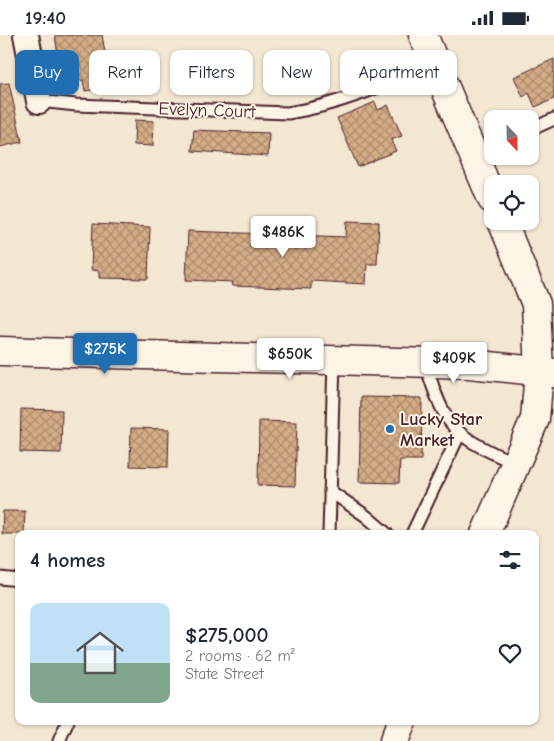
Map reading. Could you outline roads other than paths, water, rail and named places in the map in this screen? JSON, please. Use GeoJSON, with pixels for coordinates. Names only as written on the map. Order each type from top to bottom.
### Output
{"type":"FeatureCollection","features":[{"type":"Feature","properties":{"kind":"street","name":"Evelyn Court"},"geometry":{"type":"LineString","coordinates":[[26,35],[38,101]]}},
{"type":"Feature","properties":{"kind":"street"},"geometry":{"type":"LineString","coordinates":[[423,35],[429,50]]}},
{"type":"Feature","properties":{"kind":"street"},"geometry":{"type":"LineString","coordinates":[[452,95],[483,151],[488,175]]}},
{"type":"Feature","properties":{"kind":"street"},"geometry":{"type":"LineString","coordinates":[[487,530],[535,419],[547,373],[536,304],[506,230]]}},
{"type":"Feature","properties":{"kind":"street"},"geometry":{"type":"LineString","coordinates":[[0,351],[470,364],[547,373]]}},
{"type":"Feature","properties":{"kind":"street"},"geometry":{"type":"LineString","coordinates":[[394,741],[400,725]]}},
{"type":"Feature","properties":{"kind":"lane","name":"Evelyn Court"},"geometry":{"type":"LineString","coordinates":[[38,101],[76,105],[288,113],[355,95]]}},
{"type":"Feature","properties":{"kind":"lane"},"geometry":{"type":"LineString","coordinates":[[539,126],[554,119]]}},
{"type":"Feature","properties":{"kind":"lane"},"geometry":{"type":"LineString","coordinates":[[328,530],[334,360]]}},
{"type":"Feature","properties":{"kind":"lane"},"geometry":{"type":"LineString","coordinates":[[426,363],[436,396],[443,410],[460,433],[467,439],[516,464]]}},
{"type":"Feature","properties":{"kind":"lane"},"geometry":{"type":"LineString","coordinates":[[414,530],[460,433]]}},
{"type":"Feature","properties":{"kind":"lane"},"geometry":{"type":"LineString","coordinates":[[330,491],[382,530]]}},
{"type":"Feature","properties":{"kind":"lane"},"geometry":{"type":"LineString","coordinates":[[0,578],[15,580]]}},
{"type":"Feature","properties":{"kind":"lane"},"geometry":{"type":"LineString","coordinates":[[59,741],[66,725]]}},
{"type":"Feature","properties":{"kind":"place","name":"Lucky Star Market"},"geometry":{"type":"Point","coordinates":[390,429]}}]}
